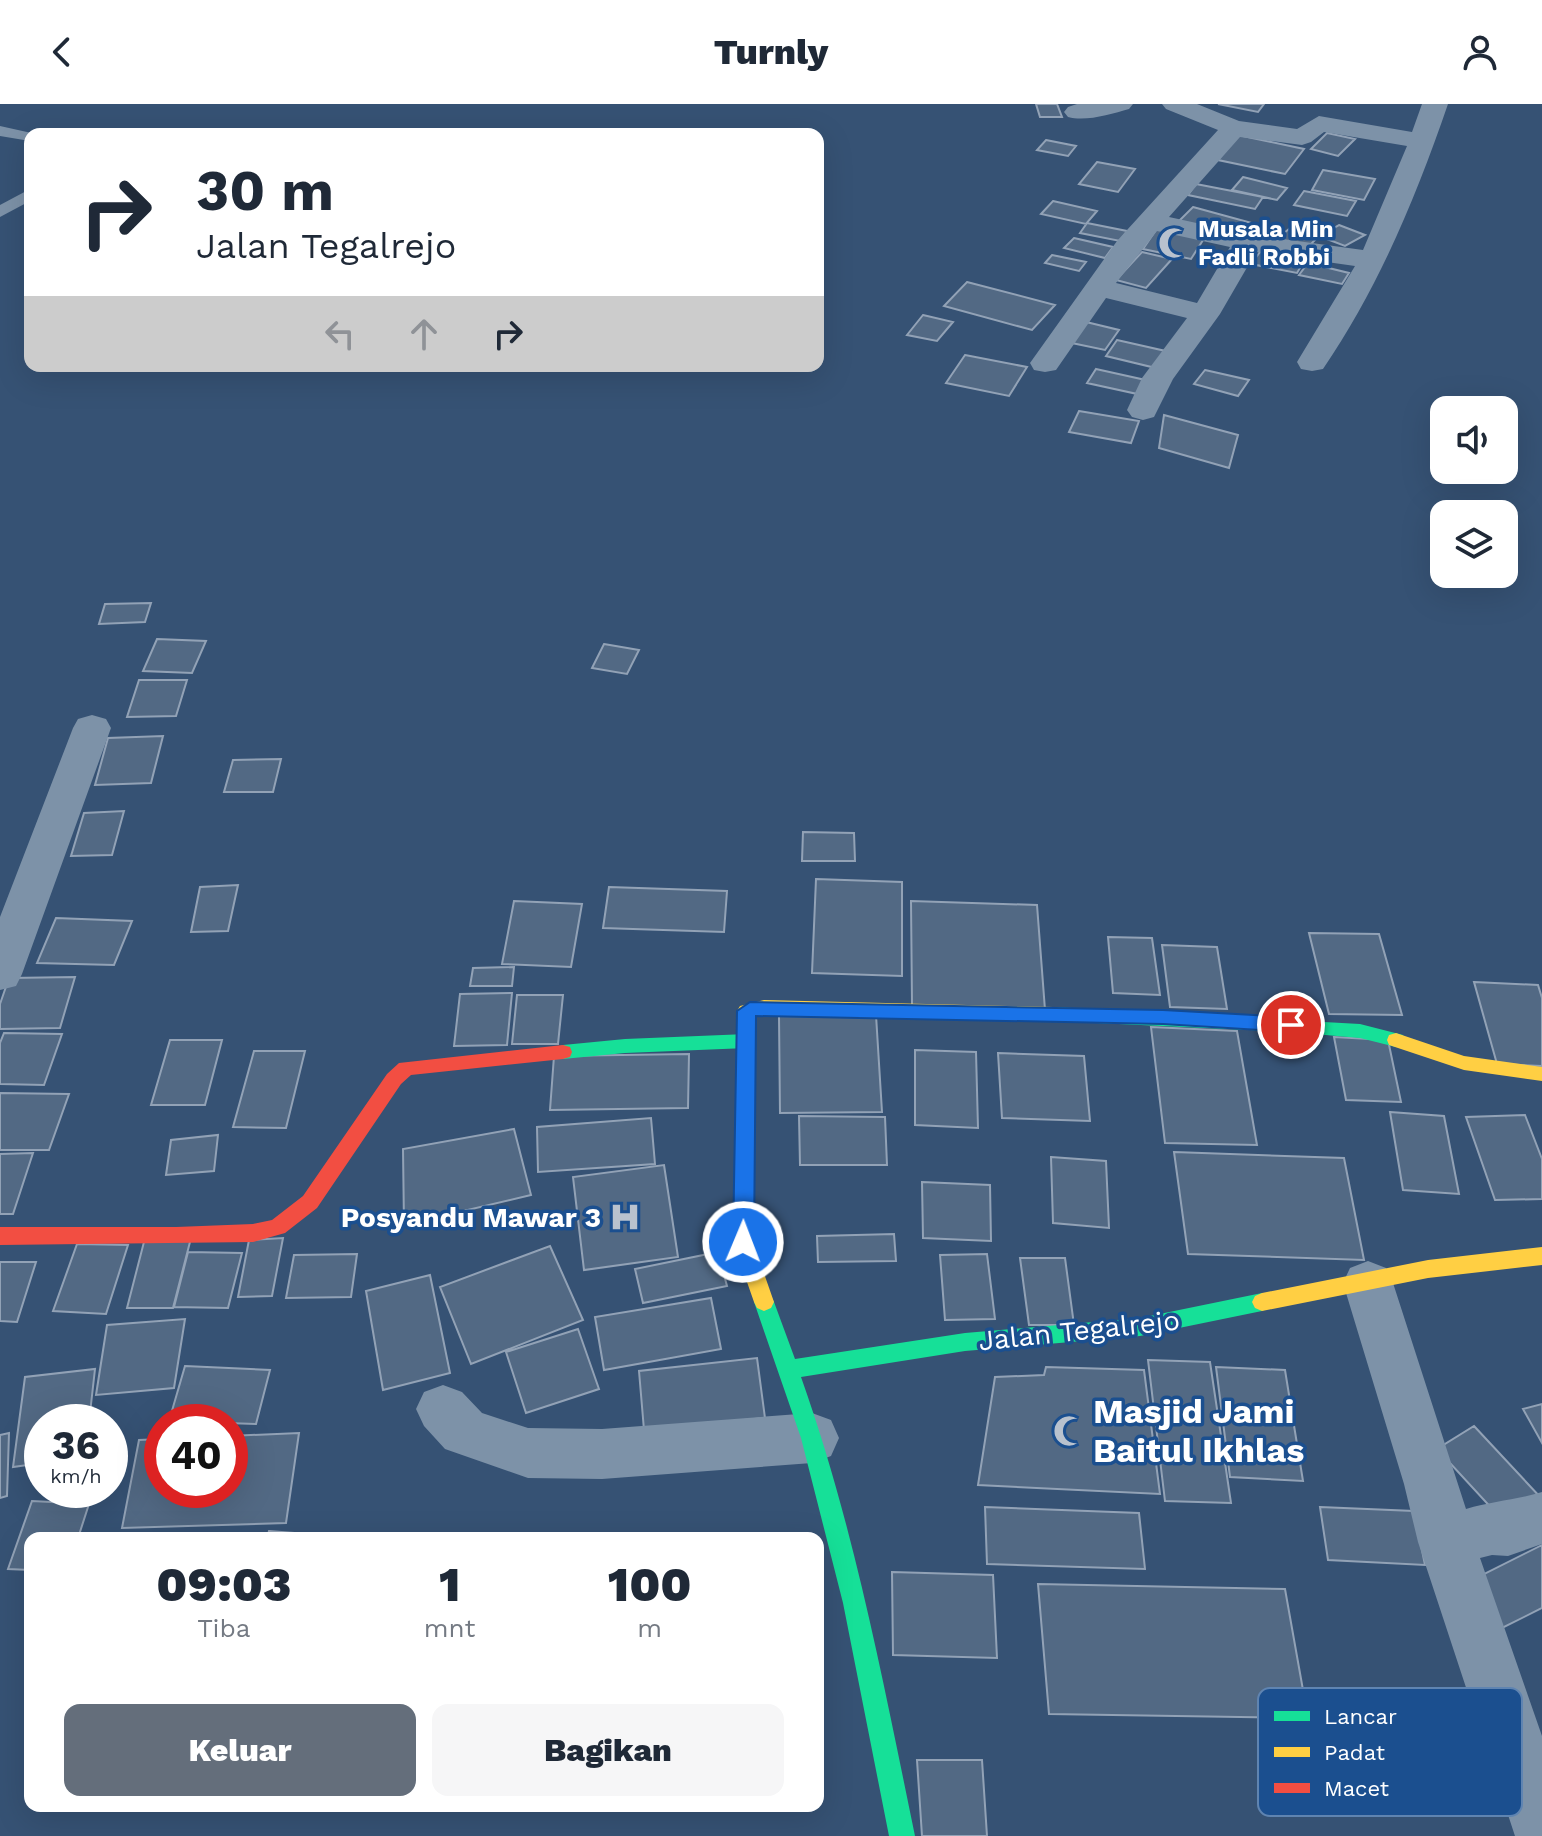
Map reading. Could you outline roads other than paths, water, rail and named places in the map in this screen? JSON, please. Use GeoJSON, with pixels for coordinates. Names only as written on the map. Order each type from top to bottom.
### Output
{"type":"FeatureCollection","features":[{"type":"Feature","properties":{"kind":"street"},"geometry":{"type":"LineString","coordinates":[[1077,112],[1120,104]]}},
{"type":"Feature","properties":{"kind":"street"},"geometry":{"type":"LineString","coordinates":[[1175,104],[1234,128],[1302,137],[1319,124],[1421,141]]}},
{"type":"Feature","properties":{"kind":"street"},"geometry":{"type":"LineString","coordinates":[[1312,362],[1373,260],[1407,184],[1421,141],[1425,108]]}},
{"type":"Feature","properties":{"kind":"street"},"geometry":{"type":"LineString","coordinates":[[1045,363],[1096,287],[1150,221],[1234,128]]}},
{"type":"Feature","properties":{"kind":"street"},"geometry":{"type":"LineString","coordinates":[[1150,221],[1247,242],[1373,260]]}},
{"type":"Feature","properties":{"kind":"street"},"geometry":{"type":"LineString","coordinates":[[1143,410],[1158,378],[1205,314],[1247,242]]}},
{"type":"Feature","properties":{"kind":"street"},"geometry":{"type":"LineString","coordinates":[[1096,287],[1205,314]]}},
{"type":"Feature","properties":{"kind":"street"},"geometry":{"type":"LineString","coordinates":[[0,974],[92,728]]}},
{"type":"Feature","properties":{"kind":"street"},"geometry":{"type":"LineString","coordinates":[[902,1836],[855,1603],[812,1438],[743,1242],[746,1011],[764,1007],[1163,1017],[1360,1031],[1464,1063],[1542,1074]]}},
{"type":"Feature","properties":{"kind":"street"},"geometry":{"type":"LineString","coordinates":[[0,1236],[176,1236],[253,1233],[278,1227],[310,1202],[394,1079],[406,1068],[625,1046],[747,1041]]}},
{"type":"Feature","properties":{"kind":"street","name":"Jalan Tegalrejo"},"geometry":{"type":"LineString","coordinates":[[789,1369],[965,1342],[1140,1327],[1428,1269],[1542,1256]]}},
{"type":"Feature","properties":{"kind":"street"},"geometry":{"type":"LineString","coordinates":[[1368,1283],[1432,1484],[1446,1542],[1495,1688]]}},
{"type":"Feature","properties":{"kind":"street"},"geometry":{"type":"LineString","coordinates":[[443,1409],[464,1432],[528,1453],[602,1454],[812,1438]]}},
{"type":"Feature","properties":{"kind":"street"},"geometry":{"type":"LineString","coordinates":[[1446,1542],[1492,1528],[1508,1529],[1542,1518]]}},
{"type":"Feature","properties":{"kind":"street"},"geometry":{"type":"LineString","coordinates":[[1522,1767],[1542,1826]]}},
{"type":"Feature","properties":{"kind":"lane"},"geometry":{"type":"LineString","coordinates":[[0,131],[24,135]]}},
{"type":"Feature","properties":{"kind":"lane"},"geometry":{"type":"LineString","coordinates":[[0,212],[24,198]]}},
{"type":"Feature","properties":{"kind":"place","name":"Musala Min Fadli Robbi"},"geometry":{"type":"Point","coordinates":[1174,243]}},
{"type":"Feature","properties":{"kind":"place","name":"Posyandu Mawar 3"},"geometry":{"type":"Point","coordinates":[625,1217]}},
{"type":"Feature","properties":{"kind":"place","name":"Masjid Jami Baitul Ikhlas"},"geometry":{"type":"Point","coordinates":[1069,1431]}}]}
